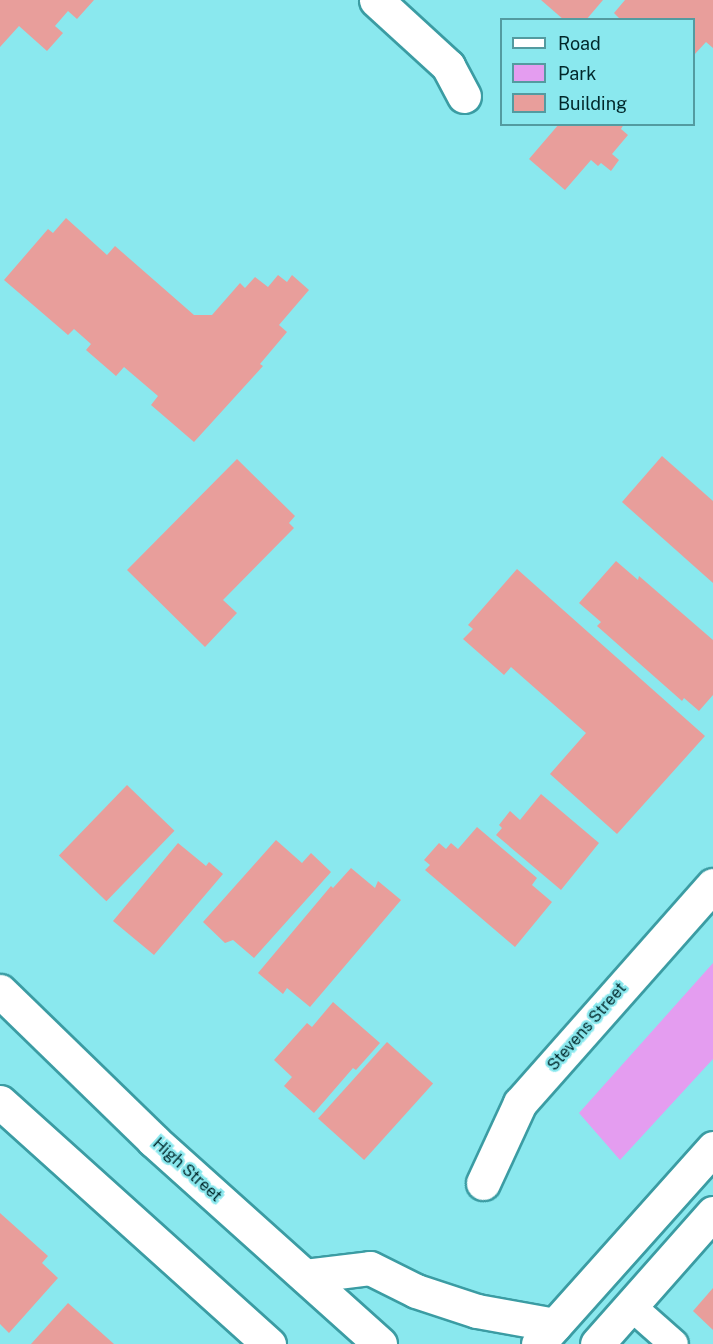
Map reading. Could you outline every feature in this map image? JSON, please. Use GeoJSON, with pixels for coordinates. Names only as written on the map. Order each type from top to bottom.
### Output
{"type":"FeatureCollection","features":[{"type":"Feature","properties":{"kind":"main road"},"geometry":{"type":"LineString","coordinates":[[376,0],[448,66],[464,96]]}},
{"type":"Feature","properties":{"kind":"main road","name":"Stevens Street"},"geometry":{"type":"LineString","coordinates":[[483,1183],[520,1103],[713,885]]}},
{"type":"Feature","properties":{"kind":"main road","name":"High Street"},"geometry":{"type":"LineString","coordinates":[[0,991],[153,1140],[380,1344]]}},
{"type":"Feature","properties":{"kind":"main road"},"geometry":{"type":"LineString","coordinates":[[0,1102],[268,1344]]}},
{"type":"Feature","properties":{"kind":"main road"},"geometry":{"type":"LineString","coordinates":[[305,1276],[370,1268],[416,1291],[546,1335],[713,1148]]}},
{"type":"Feature","properties":{"kind":"main road"},"geometry":{"type":"LineString","coordinates":[[597,1344],[713,1213]]}},
{"type":"Feature","properties":{"kind":"lane"},"geometry":{"type":"LineString","coordinates":[[631,1306],[674,1344]]}},
{"type":"Feature","properties":{"kind":"green space"},"geometry":{"type":"Polygon","coordinates":[[[713,963],[713,1059],[620,1160],[579,1113],[713,963]]]}},
{"type":"Feature","properties":{"kind":"building"},"geometry":{"type":"Polygon","coordinates":[[[0,0],[94,0],[77,19],[68,11],[55,26],[63,33],[47,51],[19,26],[0,47],[0,0]]]}},
{"type":"Feature","properties":{"kind":"building"},"geometry":{"type":"Polygon","coordinates":[[[541,0],[603,0],[588,18],[562,18],[541,0]]]}},
{"type":"Feature","properties":{"kind":"building"},"geometry":{"type":"Polygon","coordinates":[[[625,0],[713,0],[713,48],[706,42],[695,54],[695,18],[619,18],[614,13],[625,0]]]}},
{"type":"Feature","properties":{"kind":"building"},"geometry":{"type":"Polygon","coordinates":[[[557,126],[623,126],[621,129],[628,135],[612,154],[619,160],[611,171],[601,163],[598,166],[591,160],[565,190],[529,159],[557,126]]]}},
{"type":"Feature","properties":{"kind":"building"},"geometry":{"type":"Polygon","coordinates":[[[66,218],[107,255],[115,246],[194,315],[212,315],[240,283],[245,288],[255,277],[268,287],[278,275],[287,282],[292,275],[309,290],[279,325],[287,332],[260,364],[263,366],[194,442],[151,405],[158,396],[124,367],[116,376],[86,350],[91,344],[74,329],[68,335],[4,280],[48,229],[53,233],[66,218]]]}},
{"type":"Feature","properties":{"kind":"building"},"geometry":{"type":"Polygon","coordinates":[[[662,456],[713,501],[713,583],[622,502],[662,456]]]}},
{"type":"Feature","properties":{"kind":"building"},"geometry":{"type":"Polygon","coordinates":[[[237,459],[295,516],[289,523],[294,528],[223,600],[237,613],[205,647],[127,570],[237,459]]]}},
{"type":"Feature","properties":{"kind":"building"},"geometry":{"type":"Polygon","coordinates":[[[616,561],[638,580],[639,576],[713,640],[713,695],[699,711],[684,698],[682,701],[597,626],[601,622],[579,603],[616,561]]]}},
{"type":"Feature","properties":{"kind":"building"},"geometry":{"type":"Polygon","coordinates":[[[517,569],[705,736],[617,834],[550,774],[586,733],[511,667],[504,675],[463,639],[473,629],[468,625],[517,569]]]}},
{"type":"Feature","properties":{"kind":"building"},"geometry":{"type":"Polygon","coordinates":[[[127,785],[174,831],[106,901],[59,855],[127,785]]]}},
{"type":"Feature","properties":{"kind":"building"},"geometry":{"type":"Polygon","coordinates":[[[541,794],[599,843],[561,890],[496,835],[502,828],[499,825],[510,811],[520,820],[541,794]]]}},
{"type":"Feature","properties":{"kind":"building"},"geometry":{"type":"Polygon","coordinates":[[[477,827],[537,878],[532,885],[552,902],[515,947],[425,870],[430,865],[424,860],[439,843],[446,849],[451,843],[458,849],[477,827]]]}},
{"type":"Feature","properties":{"kind":"building"},"geometry":{"type":"Polygon","coordinates":[[[276,840],[302,863],[311,853],[331,872],[254,958],[233,940],[225,943],[203,922],[276,840]]]}},
{"type":"Feature","properties":{"kind":"building"},"geometry":{"type":"Polygon","coordinates":[[[178,843],[206,866],[209,862],[223,874],[154,955],[113,921],[178,843]]]}},
{"type":"Feature","properties":{"kind":"building"},"geometry":{"type":"Polygon","coordinates":[[[351,868],[375,888],[378,881],[401,900],[310,1007],[287,988],[283,994],[258,973],[331,886],[333,888],[351,868]]]}},
{"type":"Feature","properties":{"kind":"building"},"geometry":{"type":"Polygon","coordinates":[[[333,1002],[380,1043],[356,1070],[353,1068],[314,1113],[284,1086],[292,1077],[274,1060],[307,1023],[312,1027],[333,1002]]]}},
{"type":"Feature","properties":{"kind":"building"},"geometry":{"type":"Polygon","coordinates":[[[387,1042],[433,1083],[364,1160],[318,1119],[387,1042]]]}},
{"type":"Feature","properties":{"kind":"building"},"geometry":{"type":"Polygon","coordinates":[[[0,1213],[48,1256],[42,1263],[58,1278],[9,1333],[0,1324],[0,1213]]]}},
{"type":"Feature","properties":{"kind":"building"},"geometry":{"type":"Polygon","coordinates":[[[713,1288],[713,1330],[693,1311],[713,1288]]]}},
{"type":"Feature","properties":{"kind":"building"},"geometry":{"type":"Polygon","coordinates":[[[68,1303],[114,1344],[31,1344],[68,1303]]]}}]}
